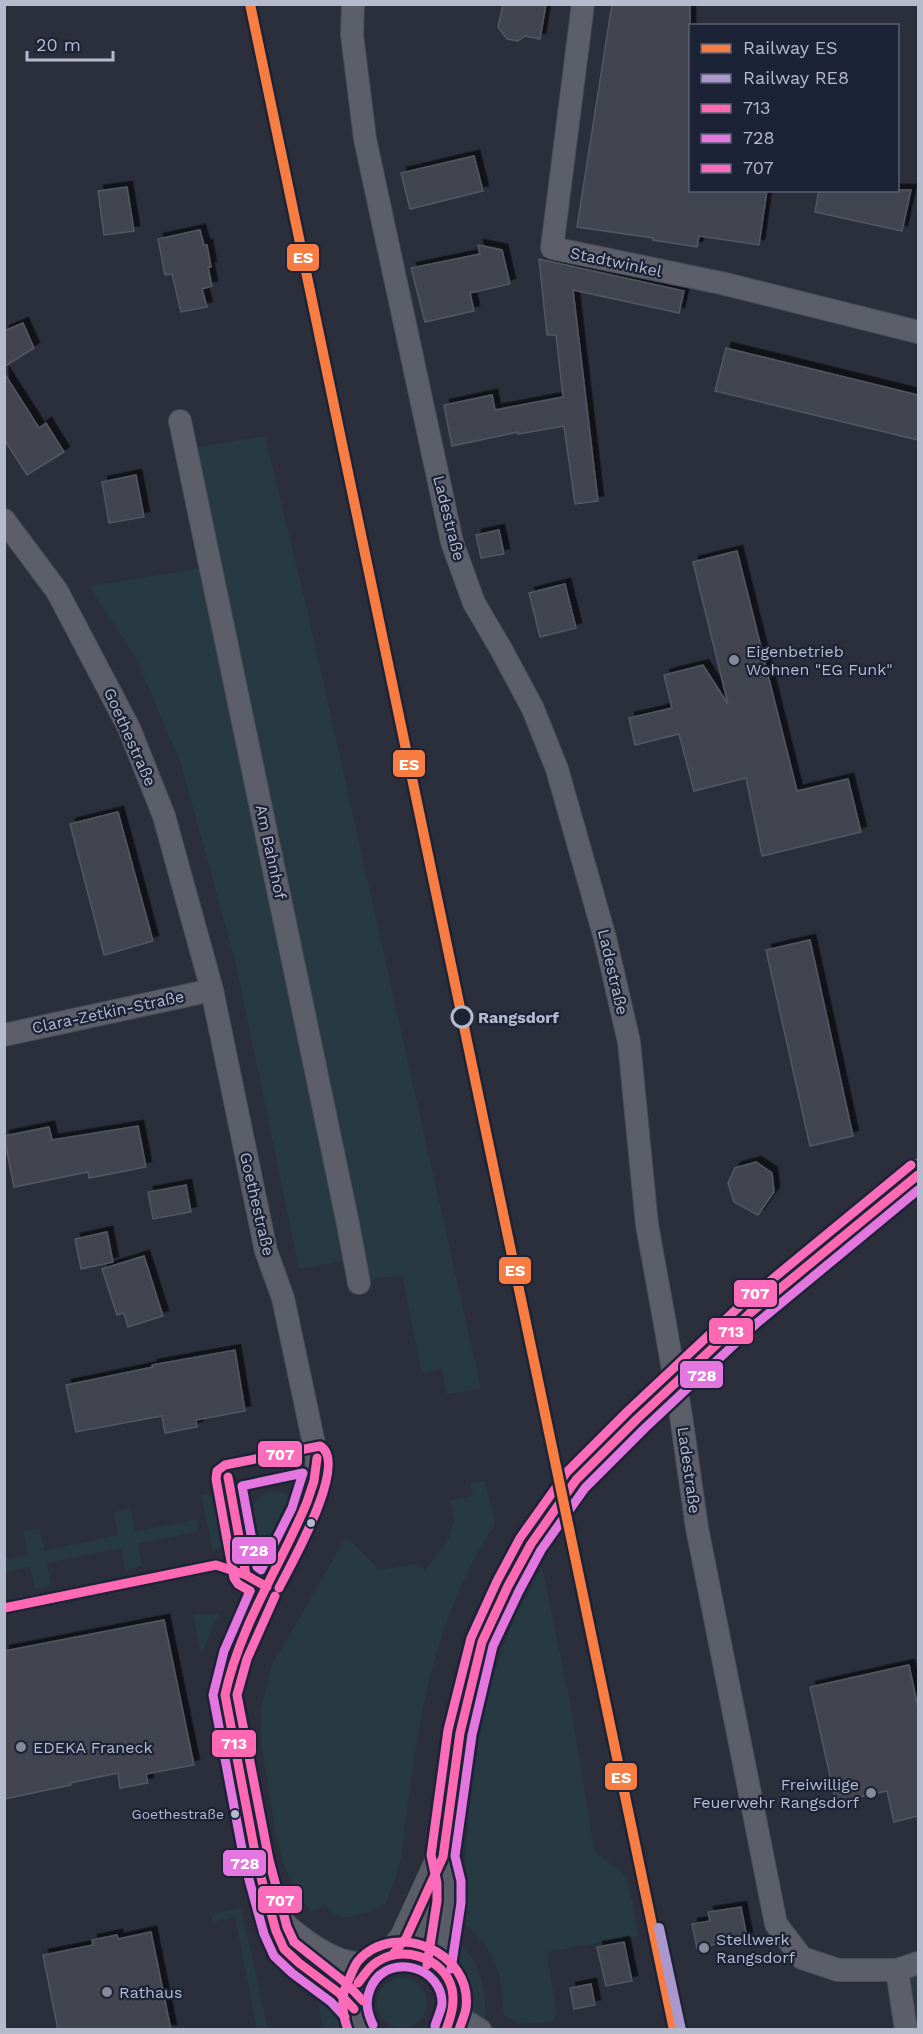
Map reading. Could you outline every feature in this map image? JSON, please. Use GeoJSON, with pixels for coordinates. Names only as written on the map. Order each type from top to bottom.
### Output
{"type":"FeatureCollection","features":[{"type":"Feature","properties":{"kind":"street","name":"Ladestraße"},"geometry":{"type":"LineString","coordinates":[[353,4],[352,35],[365,139],[452,542],[474,603],[533,710],[557,769],[605,938],[629,1042],[647,1225],[681,1416],[697,1528],[776,1924],[802,1958],[838,1970],[908,1966]]}},
{"type":"Feature","properties":{"kind":"street","name":"Stadtwinkel"},"geometry":{"type":"LineString","coordinates":[[583,4],[552,248],[721,283],[918,332]]}},
{"type":"Feature","properties":{"kind":"street","name":"Am Bahnhof"},"geometry":{"type":"LineString","coordinates":[[180,421],[344,1200],[359,1283]]}},
{"type":"Feature","properties":{"kind":"street","name":"Goethestraße"},"geometry":{"type":"LineString","coordinates":[[4,520],[57,591],[129,728],[164,816],[212,990],[266,1251],[283,1298],[317,1458],[316,1479],[305,1509],[241,1640],[229,1669],[225,1695],[259,1870],[276,1931],[284,1949],[339,1993],[359,2023]]}},
{"type":"Feature","properties":{"kind":"street","name":"Clara-Zetkin-Straße"},"geometry":{"type":"LineString","coordinates":[[4,1035],[212,990]]}},
{"type":"Feature","properties":{"kind":"street"},"geometry":{"type":"LineString","coordinates":[[700,1360],[797,1273],[918,1175]]}},
{"type":"Feature","properties":{"kind":"street"},"geometry":{"type":"LineString","coordinates":[[359,2023],[354,1995],[358,1983],[365,1971],[406,1938],[443,1857],[460,1733],[482,1642],[531,1544]]}},
{"type":"Feature","properties":{"kind":"street"},"geometry":{"type":"LineString","coordinates":[[439,1967],[449,1902],[449,1882],[443,1857]]}},
{"type":"Feature","properties":{"kind":"street"},"geometry":{"type":"LineString","coordinates":[[270,1909],[292,1930],[329,1954],[354,1963],[418,1955],[439,1967],[451,1984],[450,2017],[464,2020],[480,2030]]}},
{"type":"Feature","properties":{"kind":"street"},"geometry":{"type":"LineString","coordinates":[[906,2030],[908,1966]]}},
{"type":"Feature","properties":{"kind":"shaded area"},"geometry":{"type":"Polygon","coordinates":[[[265,436],[306,605],[481,1389],[447,1394],[442,1369],[422,1373],[402,1275],[365,1281],[358,1258],[299,1269],[236,964],[181,764],[136,658],[89,586],[210,567],[191,448],[265,436]]]}},
{"type":"Feature","properties":{"kind":"shaded area"},"geometry":{"type":"Polygon","coordinates":[[[485,1481],[495,1524],[465,1577],[434,1663],[420,1723],[401,1858],[385,1905],[362,1914],[345,1917],[331,1912],[326,1905],[311,1911],[296,1892],[284,1865],[275,1829],[261,1741],[261,1709],[272,1665],[346,1537],[379,1570],[415,1564],[425,1570],[449,1539],[454,1520],[450,1501],[473,1496],[470,1484],[485,1481]]]}},
{"type":"Feature","properties":{"kind":"shaded area"},"geometry":{"type":"Polygon","coordinates":[[[283,1492],[288,1495],[291,1499],[290,1504],[275,1533],[258,1542],[255,1540],[251,1519],[252,1506],[261,1495],[283,1492]]]}},
{"type":"Feature","properties":{"kind":"shaded area"},"geometry":{"type":"Polygon","coordinates":[[[201,1494],[208,1494],[216,1501],[223,1541],[221,1547],[213,1552],[201,1494]]]}},
{"type":"Feature","properties":{"kind":"shaded area"},"geometry":{"type":"Polygon","coordinates":[[[130,1509],[135,1532],[197,1519],[199,1531],[138,1544],[142,1566],[126,1570],[121,1548],[47,1563],[51,1585],[35,1589],[30,1567],[5,1572],[5,1559],[28,1554],[23,1531],[39,1528],[45,1551],[118,1535],[114,1512],[130,1509]]]}},
{"type":"Feature","properties":{"kind":"shaded area"},"geometry":{"type":"Polygon","coordinates":[[[542,1567],[570,1701],[594,1850],[627,1877],[639,1936],[547,1952],[556,2011],[554,2021],[528,2023],[515,2021],[504,2014],[500,1980],[493,1960],[483,1942],[460,1921],[473,1780],[485,1709],[505,1641],[542,1567]]]}},
{"type":"Feature","properties":{"kind":"shaded area"},"geometry":{"type":"Polygon","coordinates":[[[193,1614],[219,1614],[201,1655],[193,1614]]]}},
{"type":"Feature","properties":{"kind":"shaded area"},"geometry":{"type":"Polygon","coordinates":[[[241,1908],[268,2029],[257,2029],[235,1917],[213,1922],[212,1917],[215,1913],[241,1908]]]}},
{"type":"Feature","properties":{"kind":"shaded area"},"geometry":{"type":"Polygon","coordinates":[[[454,1937],[470,1955],[480,1975],[485,1998],[485,2023],[470,2008],[454,1960],[454,1937]]]}},
{"type":"Feature","properties":{"kind":"shaded area"},"geometry":{"type":"Polygon","coordinates":[[[918,1963],[918,2029],[906,2029],[897,1970],[918,1963]]]}},
{"type":"Feature","properties":{"kind":"shaded area"},"geometry":{"type":"Polygon","coordinates":[[[402,1978],[411,1980],[422,1989],[427,2003],[425,2012],[416,2023],[402,2028],[393,2026],[382,2017],[377,2003],[379,1994],[388,1983],[402,1978]]]}},
{"type":"Feature","properties":{"kind":"shaded area"},"geometry":{"type":"Polygon","coordinates":[[[320,1993],[334,2010],[340,2029],[323,2029],[318,2003],[320,1993]]]}},
{"type":"Feature","properties":{"kind":"building"},"geometry":{"type":"Polygon","coordinates":[[[503,4],[546,4],[540,39],[525,36],[518,41],[507,39],[498,27],[503,4]]]}},
{"type":"Feature","properties":{"kind":"building"},"geometry":{"type":"Polygon","coordinates":[[[612,4],[690,4],[689,192],[767,192],[759,245],[699,236],[697,247],[577,227],[612,4]]]}},
{"type":"Feature","properties":{"kind":"building"},"geometry":{"type":"Polygon","coordinates":[[[474,156],[483,191],[410,209],[401,173],[474,156]]]}},
{"type":"Feature","properties":{"kind":"building"},"geometry":{"type":"Polygon","coordinates":[[[127,187],[134,231],[104,235],[98,191],[127,187]]]}},
{"type":"Feature","properties":{"kind":"building"},"geometry":{"type":"Polygon","coordinates":[[[911,190],[902,231],[815,212],[819,192],[911,190]]]}},
{"type":"Feature","properties":{"kind":"building"},"geometry":{"type":"Polygon","coordinates":[[[200,230],[204,245],[207,245],[212,286],[202,289],[207,307],[181,312],[172,274],[165,275],[158,239],[200,230]]]}},
{"type":"Feature","properties":{"kind":"building"},"geometry":{"type":"Polygon","coordinates":[[[478,245],[502,250],[510,284],[470,293],[474,311],[425,322],[411,268],[480,254],[478,245]]]}},
{"type":"Feature","properties":{"kind":"building"},"geometry":{"type":"Polygon","coordinates":[[[539,259],[684,291],[679,313],[573,290],[598,501],[575,504],[564,426],[518,434],[518,432],[452,446],[444,405],[492,395],[495,410],[563,397],[556,335],[547,335],[539,259]]]}},
{"type":"Feature","properties":{"kind":"building"},"geometry":{"type":"Polygon","coordinates":[[[23,323],[34,348],[4,367],[4,331],[23,323]]]}},
{"type":"Feature","properties":{"kind":"building"},"geometry":{"type":"Polygon","coordinates":[[[726,348],[918,395],[918,440],[715,391],[726,348]]]}},
{"type":"Feature","properties":{"kind":"building"},"geometry":{"type":"Polygon","coordinates":[[[4,373],[39,428],[46,423],[64,452],[27,475],[4,439],[4,373]]]}},
{"type":"Feature","properties":{"kind":"building"},"geometry":{"type":"Polygon","coordinates":[[[136,475],[144,517],[109,523],[102,482],[136,475]]]}},
{"type":"Feature","properties":{"kind":"building"},"geometry":{"type":"Polygon","coordinates":[[[499,530],[504,554],[481,558],[476,535],[499,530]]]}},
{"type":"Feature","properties":{"kind":"building"},"geometry":{"type":"Polygon","coordinates":[[[737,551],[797,791],[848,779],[861,832],[762,856],[746,778],[694,791],[679,734],[635,745],[629,718],[672,708],[664,675],[703,665],[728,704],[693,562],[737,551]]]}},
{"type":"Feature","properties":{"kind":"building"},"geometry":{"type":"Polygon","coordinates":[[[565,584],[576,628],[540,637],[529,593],[565,584]]]}},
{"type":"Feature","properties":{"kind":"building"},"geometry":{"type":"Polygon","coordinates":[[[118,812],[153,941],[104,955],[70,824],[118,812]]]}},
{"type":"Feature","properties":{"kind":"building"},"geometry":{"type":"Polygon","coordinates":[[[810,940],[853,1136],[810,1146],[766,950],[810,940]]]}},
{"type":"Feature","properties":{"kind":"building"},"geometry":{"type":"Polygon","coordinates":[[[138,1126],[146,1167],[89,1178],[88,1172],[14,1187],[4,1136],[49,1127],[52,1140],[138,1126]]]}},
{"type":"Feature","properties":{"kind":"building"},"geometry":{"type":"Polygon","coordinates":[[[756,1162],[772,1173],[774,1192],[758,1215],[734,1202],[728,1183],[735,1168],[756,1162]]]}},
{"type":"Feature","properties":{"kind":"building"},"geometry":{"type":"Polygon","coordinates":[[[186,1185],[191,1212],[153,1219],[148,1192],[186,1185]]]}},
{"type":"Feature","properties":{"kind":"building"},"geometry":{"type":"Polygon","coordinates":[[[107,1232],[113,1262],[81,1269],[75,1239],[107,1232]]]}},
{"type":"Feature","properties":{"kind":"building"},"geometry":{"type":"Polygon","coordinates":[[[144,1256],[163,1316],[128,1327],[124,1313],[117,1315],[102,1269],[144,1256]]]}},
{"type":"Feature","properties":{"kind":"building"},"geometry":{"type":"Polygon","coordinates":[[[235,1350],[245,1411],[196,1420],[197,1427],[165,1433],[162,1416],[76,1432],[66,1385],[153,1367],[152,1365],[235,1350]]]}},
{"type":"Feature","properties":{"kind":"building"},"geometry":{"type":"Polygon","coordinates":[[[164,1620],[194,1765],[146,1774],[148,1783],[120,1788],[118,1773],[4,1799],[4,1651],[164,1620]]]}},
{"type":"Feature","properties":{"kind":"building"},"geometry":{"type":"Polygon","coordinates":[[[909,1665],[918,1708],[918,1816],[894,1822],[887,1791],[836,1802],[810,1687],[909,1665]]]}},
{"type":"Feature","properties":{"kind":"building"},"geometry":{"type":"Polygon","coordinates":[[[741,1907],[747,1938],[697,1948],[692,1924],[710,1921],[708,1912],[741,1907]]]}},
{"type":"Feature","properties":{"kind":"building","name":"Rathaus"},"geometry":{"type":"Polygon","coordinates":[[[151,1932],[171,2030],[58,2030],[43,1955],[93,1945],[92,1940],[117,1935],[118,1939],[151,1932]]]}},
{"type":"Feature","properties":{"kind":"building"},"geometry":{"type":"Polygon","coordinates":[[[624,1942],[632,1981],[606,1986],[597,1947],[624,1942]]]}},
{"type":"Feature","properties":{"kind":"building"},"geometry":{"type":"Polygon","coordinates":[[[591,1984],[595,2005],[574,2009],[570,1988],[591,1984]]]}},
{"type":"Feature","properties":{"kind":"tunnel"},"geometry":{"type":"LineString","coordinates":[[531,1544],[576,1480],[700,1360]]}},
{"type":"Feature","properties":{"kind":"rail line","name":"ES"},"geometry":{"type":"LineString","coordinates":[[250,4],[674,2030]]}},
{"type":"Feature","properties":{"kind":"rail line","name":"RE8"},"geometry":{"type":"LineString","coordinates":[[659,1928],[681,2030]]}},
{"type":"Feature","properties":{"kind":"transit line","name":"707"},"geometry":{"type":"LineString","coordinates":[[427,1965],[437,1901],[437,1883],[431,1855],[448,1730],[471,1638],[520,1538],[567,1472],[629,1410],[741,1305],[911,1165]]}},
{"type":"Feature","properties":{"kind":"transit line","name":"713"},"geometry":{"type":"LineString","coordinates":[[393,1954],[406,1938],[443,1857],[460,1733],[482,1642],[531,1544],[576,1480],[637,1419],[749,1314],[918,1175]]}},
{"type":"Feature","properties":{"kind":"transit line","name":"728"},"geometry":{"type":"LineString","coordinates":[[451,1969],[461,1903],[461,1881],[455,1856],[472,1735],[493,1646],[541,1550],[585,1488],[645,1428],[757,1323],[918,1190]]}},
{"type":"Feature","properties":{"kind":"transit line","name":"707"},"geometry":{"type":"LineString","coordinates":[[250,1591],[238,1584],[234,1578],[216,1479],[217,1471],[225,1465],[320,1446],[327,1456],[328,1472],[323,1492],[305,1538],[279,1588]]}},
{"type":"Feature","properties":{"kind":"transit line","name":"713"},"geometry":{"type":"LineString","coordinates":[[317,1458],[314,1481],[307,1502],[250,1620],[240,1644],[225,1695],[257,1863],[276,1931],[284,1949],[339,1993],[354,2009]]}},
{"type":"Feature","properties":{"kind":"transit line","name":"728"},"geometry":{"type":"LineString","coordinates":[[303,1473],[292,1508],[261,1570],[257,1567],[242,1486],[303,1473]]}},
{"type":"Feature","properties":{"kind":"transit line","name":"713"},"geometry":{"type":"LineString","coordinates":[[228,1477],[246,1575]]}},
{"type":"Feature","properties":{"kind":"transit line","name":"713"},"geometry":{"type":"LineString","coordinates":[[4,1608],[216,1565],[246,1575],[267,1587]]}},
{"type":"Feature","properties":{"kind":"transit line","name":"728"},"geometry":{"type":"LineString","coordinates":[[250,1591],[224,1651],[213,1695],[245,1865],[264,1934],[274,1956],[292,1973],[331,2002],[345,2017]]}},
{"type":"Feature","properties":{"kind":"transit line","name":"707"},"geometry":{"type":"LineString","coordinates":[[275,1596],[247,1659],[237,1695],[269,1860],[287,1927],[294,1942],[347,1984],[363,2001]]}},
{"type":"Feature","properties":{"kind":"transit line","name":"707"},"geometry":{"type":"LineString","coordinates":[[348,2030],[343,2009],[343,1996],[347,1983],[358,1961],[374,1949],[391,1943],[410,1943],[428,1948],[445,1957],[457,1971],[465,1988],[466,2008],[459,2030]]}},
{"type":"Feature","properties":{"kind":"transit line","name":"713"},"geometry":{"type":"LineString","coordinates":[[358,1983],[367,1971],[383,1958],[407,1954],[430,1961],[440,1968],[452,1989],[453,2005],[446,2030]]}},
{"type":"Feature","properties":{"kind":"transit line","name":"728"},"geometry":{"type":"LineString","coordinates":[[373,2025],[367,2005],[372,1985],[380,1975],[391,1969],[402,1967],[414,1968],[425,1973],[440,1991],[442,2004],[435,2026]]}},
{"type":"Feature","properties":{"kind":"place","name":"Eigenbetrieb Wohnen \"EG Funk\""},"geometry":{"type":"Point","coordinates":[734,660]}},
{"type":"Feature","properties":{"kind":"place","name":"Rangsdorf"},"geometry":{"type":"Point","coordinates":[462,1017]}},
{"type":"Feature","properties":{"kind":"place","name":"EDEKA Franeck"},"geometry":{"type":"Point","coordinates":[21,1747]}},
{"type":"Feature","properties":{"kind":"place","name":"Freiwillige Feuerwehr Rangsdorf"},"geometry":{"type":"Point","coordinates":[871,1793]}},
{"type":"Feature","properties":{"kind":"place","name":"Goethestraße"},"geometry":{"type":"Point","coordinates":[235,1814]}},
{"type":"Feature","properties":{"kind":"place","name":"Stellwerk Rangsdorf"},"geometry":{"type":"Point","coordinates":[704,1948]}},
{"type":"Feature","properties":{"kind":"place","name":"Rathaus"},"geometry":{"type":"Point","coordinates":[107,1992]}}]}
